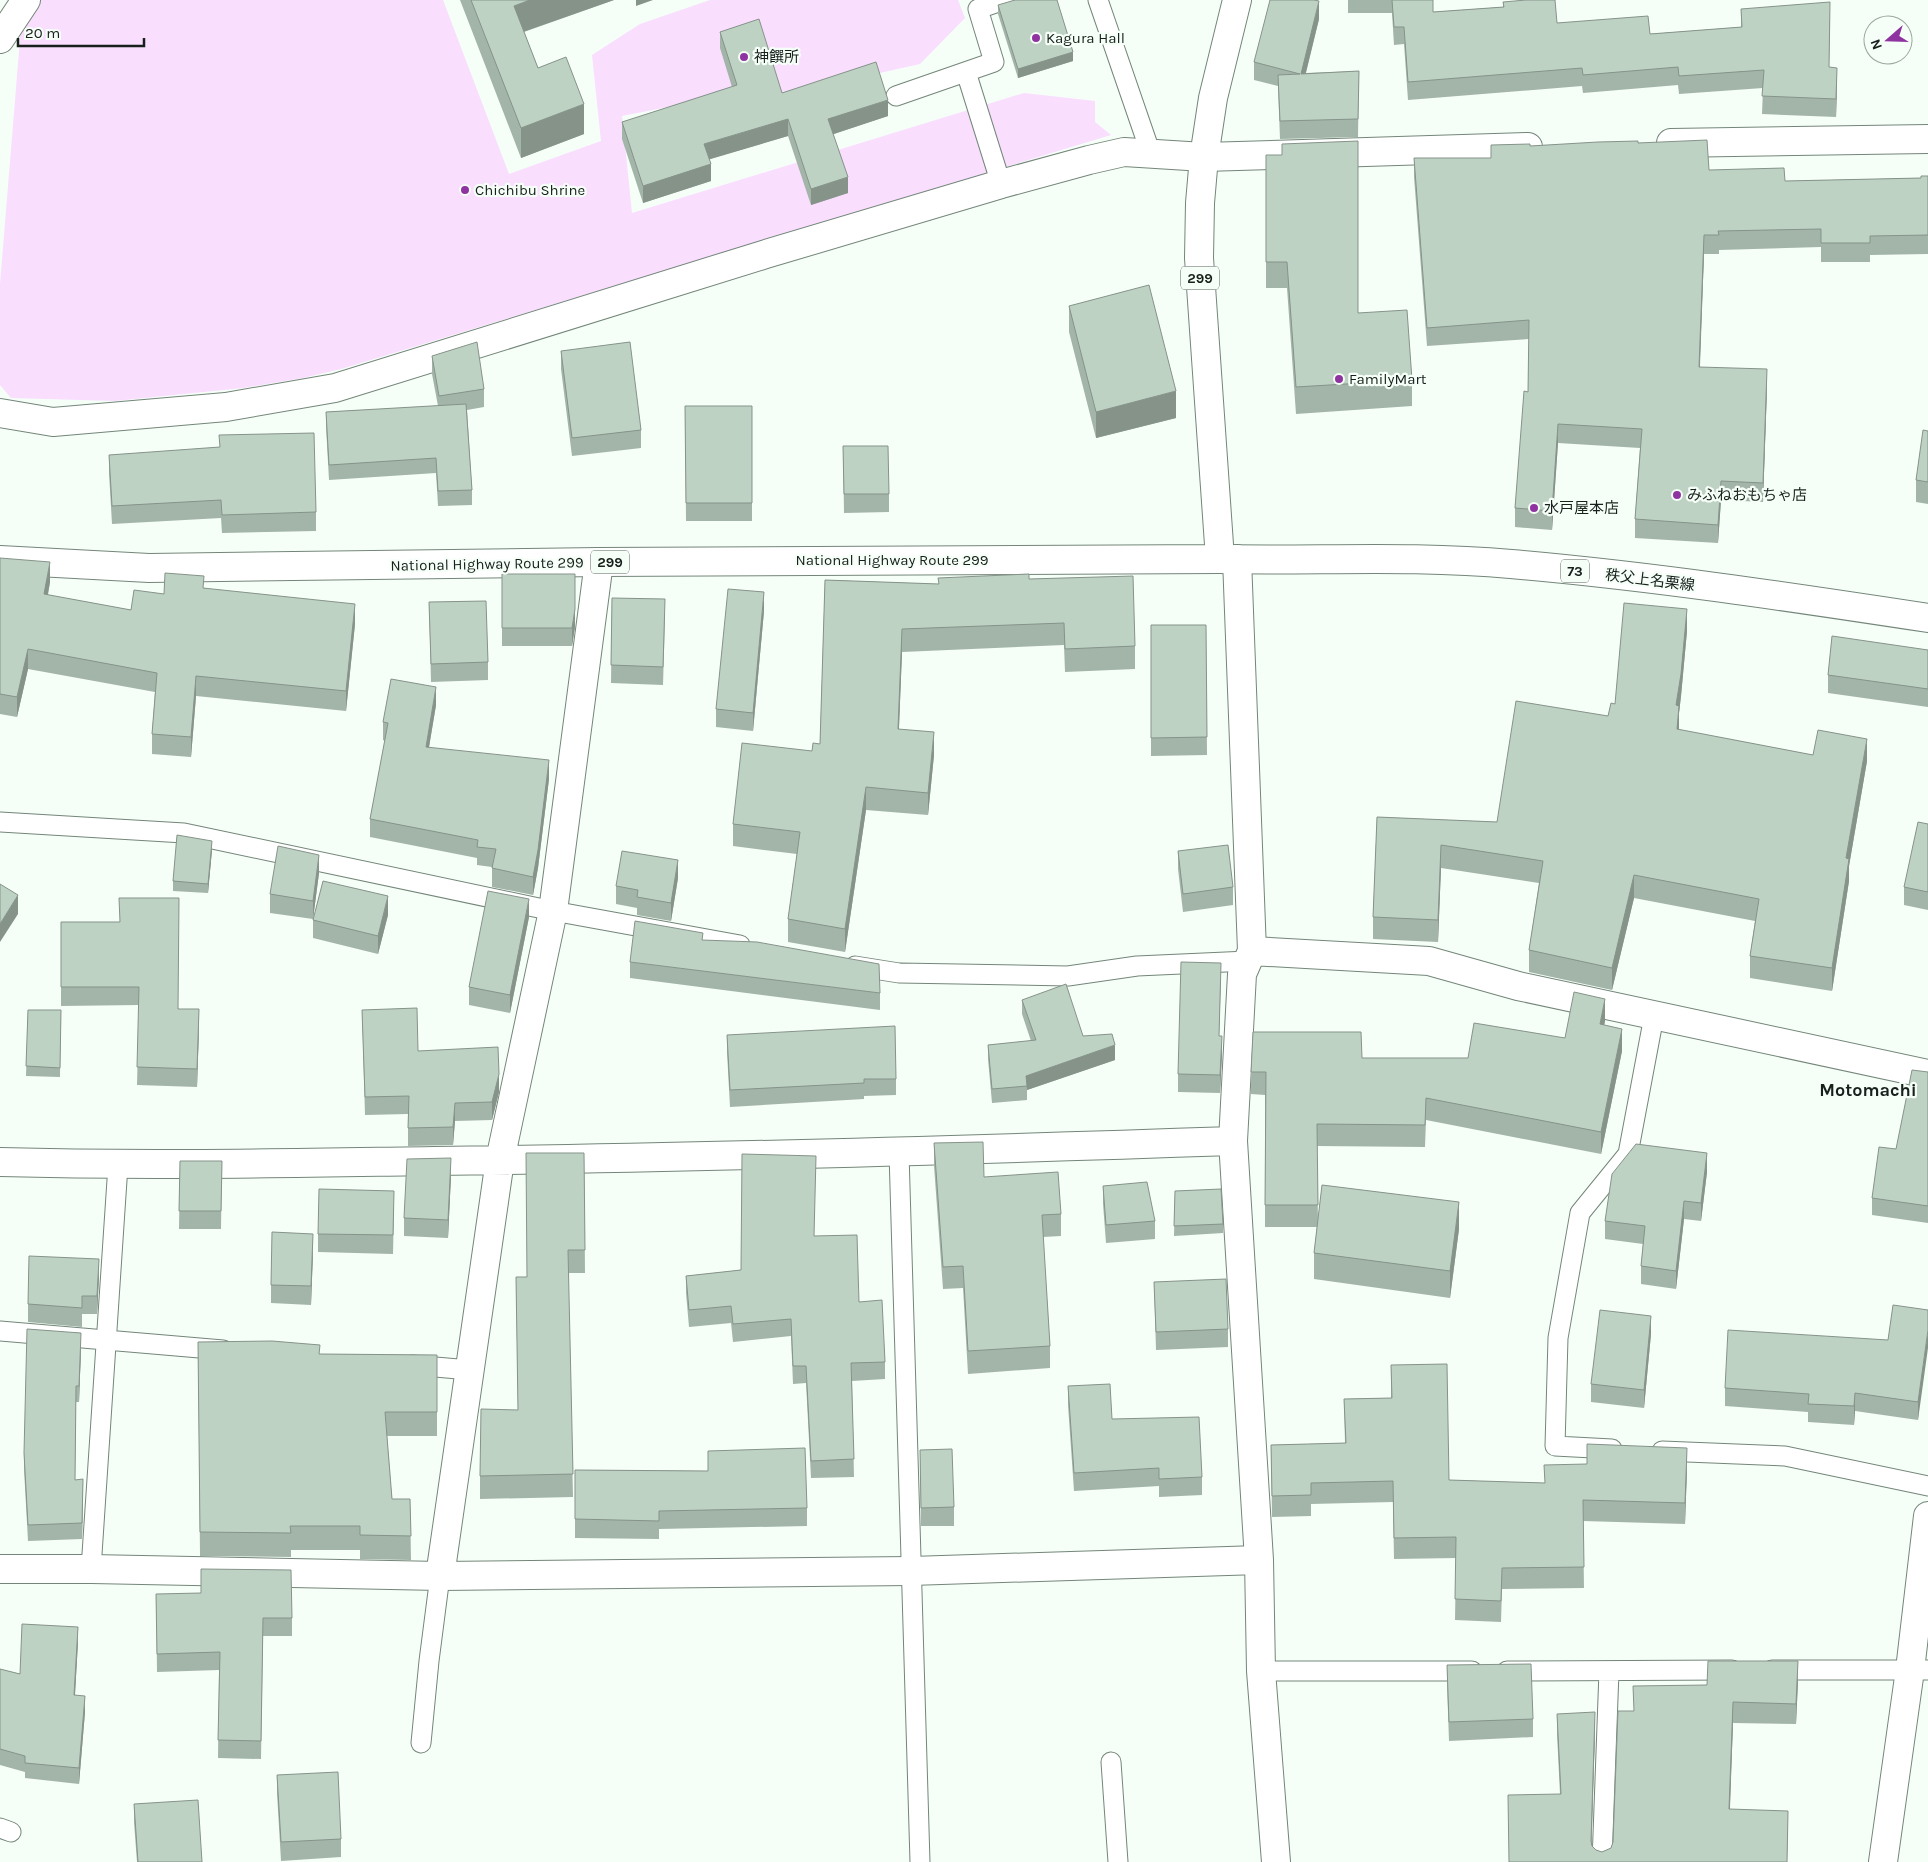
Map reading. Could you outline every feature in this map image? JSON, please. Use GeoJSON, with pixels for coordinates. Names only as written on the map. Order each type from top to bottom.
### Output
{"type":"FeatureCollection","features":[{"type":"Feature","properties":{"kind":"main road"},"geometry":{"type":"LineString","coordinates":[[0,39],[26,0]]}},
{"type":"Feature","properties":{"kind":"main road","name":"299"},"geometry":{"type":"LineString","coordinates":[[1228,559],[1199,258],[1200,203],[1204,157],[1213,98],[1237,0]]}},
{"type":"Feature","properties":{"kind":"main road"},"geometry":{"type":"LineString","coordinates":[[1645,144],[1928,139]]}},
{"type":"Feature","properties":{"kind":"main road"},"geometry":{"type":"LineString","coordinates":[[0,413],[53,422],[226,407],[335,388],[766,254],[1001,184],[1124,152],[1204,157],[1556,146]]}},
{"type":"Feature","properties":{"kind":"main road"},"geometry":{"type":"LineString","coordinates":[[1228,559],[1250,956],[1242,974],[1233,1141],[1259,1560],[1261,1671],[1276,1862]]}},
{"type":"Feature","properties":{"kind":"main road","name":"National Highway Route 299"},"geometry":{"type":"LineString","coordinates":[[0,560],[149,568],[599,562],[1228,559]]}},
{"type":"Feature","properties":{"kind":"main road","name":"秩父上名栗線"},"geometry":{"type":"LineString","coordinates":[[1228,559],[1417,560],[1510,564],[1658,580],[1928,618]]}},
{"type":"Feature","properties":{"kind":"main road"},"geometry":{"type":"LineString","coordinates":[[440,1576],[500,1160],[553,911],[599,562]]}},
{"type":"Feature","properties":{"kind":"main road"},"geometry":{"type":"LineString","coordinates":[[1250,956],[1429,961],[1518,986],[1928,1074]]}},
{"type":"Feature","properties":{"kind":"main road"},"geometry":{"type":"LineString","coordinates":[[0,1162],[118,1165],[500,1160],[899,1153],[1233,1141]]}},
{"type":"Feature","properties":{"kind":"main road"},"geometry":{"type":"LineString","coordinates":[[1883,1862],[1919,1670],[1928,1516]]}},
{"type":"Feature","properties":{"kind":"main road"},"geometry":{"type":"LineString","coordinates":[[0,1569],[440,1576],[911,1571],[1259,1560]]}},
{"type":"Feature","properties":{"kind":"lane"},"geometry":{"type":"LineString","coordinates":[[896,96],[994,62],[978,9],[1004,0]]}},
{"type":"Feature","properties":{"kind":"lane"},"geometry":{"type":"LineString","coordinates":[[1098,0],[1151,154]]}},
{"type":"Feature","properties":{"kind":"lane"},"geometry":{"type":"LineString","coordinates":[[966,72],[1001,184]]}},
{"type":"Feature","properties":{"kind":"lane"},"geometry":{"type":"LineString","coordinates":[[0,822],[184,832],[553,911],[755,948]]}},
{"type":"Feature","properties":{"kind":"lane"},"geometry":{"type":"LineString","coordinates":[[841,963],[899,974],[1068,976],[1137,966],[1250,956]]}},
{"type":"Feature","properties":{"kind":"lane"},"geometry":{"type":"LineString","coordinates":[[1654,1016],[1628,1154],[1580,1213],[1558,1338],[1555,1446],[1785,1456],[1928,1486]]}},
{"type":"Feature","properties":{"kind":"lane"},"geometry":{"type":"LineString","coordinates":[[899,1153],[920,1862]]}},
{"type":"Feature","properties":{"kind":"lane"},"geometry":{"type":"LineString","coordinates":[[91,1569],[118,1165]]}},
{"type":"Feature","properties":{"kind":"lane"},"geometry":{"type":"LineString","coordinates":[[0,1331],[244,1351]]}},
{"type":"Feature","properties":{"kind":"lane"},"geometry":{"type":"LineString","coordinates":[[391,1364],[470,1370]]}},
{"type":"Feature","properties":{"kind":"lane"},"geometry":{"type":"LineString","coordinates":[[421,1744],[440,1576]]}},
{"type":"Feature","properties":{"kind":"lane"},"geometry":{"type":"LineString","coordinates":[[1261,1671],[1919,1670]]}},
{"type":"Feature","properties":{"kind":"lane"},"geometry":{"type":"LineString","coordinates":[[1602,1862],[1609,1671]]}},
{"type":"Feature","properties":{"kind":"lane"},"geometry":{"type":"LineString","coordinates":[[1111,1762],[1118,1862]]}},
{"type":"Feature","properties":{"kind":"shaded area","name":"Chichibu Shrine"},"geometry":{"type":"Polygon","coordinates":[[[39,0],[443,0],[509,174],[601,141],[592,55],[640,24],[710,0],[958,0],[965,18],[920,64],[710,111],[688,103],[622,116],[632,213],[1024,93],[1095,101],[1095,122],[1111,135],[341,369],[303,378],[243,388],[115,401],[11,398],[0,385],[0,284],[21,27],[39,0]]]}},
{"type":"Feature","properties":{"kind":"building"},"geometry":{"type":"Polygon","coordinates":[[[471,0],[530,0],[514,6],[538,68],[566,57],[584,104],[521,128],[471,0]]]}},
{"type":"Feature","properties":{"kind":"building","name":"Kagura Hall"},"geometry":{"type":"Polygon","coordinates":[[[1015,0],[1057,0],[1073,52],[1018,69],[998,5],[1015,0]]]}},
{"type":"Feature","properties":{"kind":"building"},"geometry":{"type":"Polygon","coordinates":[[[1270,0],[1319,1],[1301,74],[1359,71],[1358,119],[1280,121],[1278,75],[1300,74],[1254,62],[1270,0]]]}},
{"type":"Feature","properties":{"kind":"building"},"geometry":{"type":"Polygon","coordinates":[[[1392,0],[1433,0],[1433,12],[1504,7],[1503,2],[1555,0],[1557,23],[1648,16],[1650,34],[1742,27],[1741,9],[1830,2],[1829,67],[1837,68],[1836,99],[1762,96],[1764,70],[1679,76],[1678,67],[1583,75],[1582,68],[1408,82],[1404,27],[1394,27],[1392,0]]]}},
{"type":"Feature","properties":{"kind":"building"},"geometry":{"type":"Polygon","coordinates":[[[759,19],[782,93],[876,62],[888,100],[828,119],[848,177],[811,189],[788,119],[704,144],[711,164],[643,186],[622,122],[737,85],[720,32],[759,19]]]}},
{"type":"Feature","properties":{"kind":"building"},"geometry":{"type":"Polygon","coordinates":[[[1707,140],[1709,170],[1784,168],[1785,181],[1921,178],[1921,176],[1928,176],[1928,235],[1870,236],[1870,243],[1821,243],[1821,229],[1718,231],[1719,235],[1704,235],[1699,367],[1767,369],[1763,483],[1721,481],[1718,525],[1635,519],[1642,429],[1558,424],[1552,511],[1515,508],[1524,391],[1528,392],[1529,320],[1427,328],[1414,158],[1491,158],[1491,145],[1530,144],[1530,146],[1598,142],[1638,141],[1638,143],[1707,140]]]}},
{"type":"Feature","properties":{"kind":"building"},"geometry":{"type":"Polygon","coordinates":[[[1358,141],[1358,313],[1407,310],[1412,380],[1296,387],[1287,262],[1266,262],[1266,155],[1282,155],[1282,144],[1358,141]]]}},
{"type":"Feature","properties":{"kind":"building"},"geometry":{"type":"Polygon","coordinates":[[[1149,285],[1176,391],[1096,412],[1069,306],[1149,285]]]}},
{"type":"Feature","properties":{"kind":"building"},"geometry":{"type":"Polygon","coordinates":[[[477,342],[484,389],[439,396],[432,356],[477,342]]]}},
{"type":"Feature","properties":{"kind":"building"},"geometry":{"type":"Polygon","coordinates":[[[630,342],[641,430],[572,438],[561,351],[630,342]]]}},
{"type":"Feature","properties":{"kind":"building"},"geometry":{"type":"Polygon","coordinates":[[[466,404],[472,490],[438,491],[436,458],[329,465],[326,412],[466,404]]]}},
{"type":"Feature","properties":{"kind":"building"},"geometry":{"type":"Polygon","coordinates":[[[685,406],[752,406],[752,503],[686,503],[685,406]]]}},
{"type":"Feature","properties":{"kind":"building"},"geometry":{"type":"Polygon","coordinates":[[[1923,430],[1928,431],[1928,482],[1916,480],[1923,430]]]}},
{"type":"Feature","properties":{"kind":"building"},"geometry":{"type":"Polygon","coordinates":[[[314,433],[316,512],[222,515],[221,500],[112,506],[109,455],[220,447],[219,435],[314,433]]]}},
{"type":"Feature","properties":{"kind":"building"},"geometry":{"type":"Polygon","coordinates":[[[843,446],[888,446],[889,494],[844,494],[843,446]]]}},
{"type":"Feature","properties":{"kind":"building"},"geometry":{"type":"Polygon","coordinates":[[[0,558],[50,562],[44,594],[131,610],[134,590],[164,594],[165,573],[204,576],[203,588],[355,604],[346,691],[196,676],[191,737],[152,734],[157,673],[28,649],[17,697],[0,694],[0,558]]]}},
{"type":"Feature","properties":{"kind":"building"},"geometry":{"type":"Polygon","coordinates":[[[502,574],[575,574],[575,609],[572,628],[502,628],[502,574]]]}},
{"type":"Feature","properties":{"kind":"building"},"geometry":{"type":"Polygon","coordinates":[[[1029,574],[1029,579],[1133,576],[1135,646],[1065,649],[1064,623],[902,629],[898,729],[934,732],[928,793],[866,787],[845,929],[788,919],[800,832],[733,824],[742,743],[812,751],[813,743],[820,744],[825,580],[939,584],[938,578],[1029,574]]]}},
{"type":"Feature","properties":{"kind":"building"},"geometry":{"type":"Polygon","coordinates":[[[728,589],[764,592],[753,713],[716,709],[728,589]]]}},
{"type":"Feature","properties":{"kind":"building"},"geometry":{"type":"Polygon","coordinates":[[[612,598],[665,599],[663,667],[611,665],[612,598]]]}},
{"type":"Feature","properties":{"kind":"building"},"geometry":{"type":"Polygon","coordinates":[[[486,601],[488,662],[431,664],[429,602],[486,601]]]}},
{"type":"Feature","properties":{"kind":"building"},"geometry":{"type":"Polygon","coordinates":[[[1624,603],[1687,609],[1676,705],[1679,706],[1677,729],[1813,755],[1818,730],[1867,739],[1846,858],[1849,859],[1832,968],[1750,956],[1759,899],[1634,875],[1612,968],[1529,950],[1543,861],[1441,845],[1438,920],[1373,917],[1377,817],[1497,822],[1516,701],[1608,716],[1611,703],[1615,704],[1624,603]]]}},
{"type":"Feature","properties":{"kind":"building"},"geometry":{"type":"Polygon","coordinates":[[[1151,625],[1206,625],[1207,737],[1151,738],[1151,625]]]}},
{"type":"Feature","properties":{"kind":"building"},"geometry":{"type":"Polygon","coordinates":[[[1832,636],[1928,650],[1928,689],[1828,675],[1832,636]]]}},
{"type":"Feature","properties":{"kind":"building"},"geometry":{"type":"Polygon","coordinates":[[[391,679],[436,687],[426,747],[549,760],[533,877],[492,868],[496,849],[477,847],[478,840],[370,819],[388,723],[383,722],[391,679]]]}},
{"type":"Feature","properties":{"kind":"building"},"geometry":{"type":"Polygon","coordinates":[[[1918,822],[1928,824],[1928,892],[1904,887],[1918,822]]]}},
{"type":"Feature","properties":{"kind":"building"},"geometry":{"type":"Polygon","coordinates":[[[177,835],[212,841],[208,884],[173,881],[177,835]]]}},
{"type":"Feature","properties":{"kind":"building"},"geometry":{"type":"Polygon","coordinates":[[[1228,845],[1233,887],[1183,894],[1178,851],[1228,845]]]}},
{"type":"Feature","properties":{"kind":"building"},"geometry":{"type":"Polygon","coordinates":[[[278,846],[319,855],[313,901],[270,894],[278,846]]]}},
{"type":"Feature","properties":{"kind":"building"},"geometry":{"type":"Polygon","coordinates":[[[622,851],[678,860],[671,903],[637,897],[638,890],[616,886],[622,851]]]}},
{"type":"Feature","properties":{"kind":"building"},"geometry":{"type":"Polygon","coordinates":[[[323,881],[388,896],[378,936],[313,920],[323,881]]]}},
{"type":"Feature","properties":{"kind":"building"},"geometry":{"type":"Polygon","coordinates":[[[0,884],[18,895],[0,924],[0,884]]]}},
{"type":"Feature","properties":{"kind":"building"},"geometry":{"type":"Polygon","coordinates":[[[488,891],[529,899],[510,995],[469,987],[488,891]]]}},
{"type":"Feature","properties":{"kind":"building"},"geometry":{"type":"Polygon","coordinates":[[[119,898],[179,898],[178,1009],[199,1009],[197,1069],[137,1067],[139,987],[61,987],[61,922],[120,922],[119,898]]]}},
{"type":"Feature","properties":{"kind":"building"},"geometry":{"type":"Polygon","coordinates":[[[635,921],[703,933],[702,940],[757,942],[879,964],[880,993],[630,962],[635,921]]]}},
{"type":"Feature","properties":{"kind":"building"},"geometry":{"type":"Polygon","coordinates":[[[1181,962],[1221,963],[1219,1036],[1222,1036],[1220,1075],[1178,1074],[1181,962]]]}},
{"type":"Feature","properties":{"kind":"building"},"geometry":{"type":"Polygon","coordinates":[[[1066,984],[1083,1036],[1112,1034],[1115,1045],[1026,1076],[1027,1086],[992,1089],[988,1045],[1036,1040],[1022,1000],[1066,984]]]}},
{"type":"Feature","properties":{"kind":"building"},"geometry":{"type":"Polygon","coordinates":[[[1574,992],[1605,999],[1600,1024],[1622,1029],[1601,1132],[1426,1098],[1425,1125],[1317,1124],[1318,1205],[1265,1205],[1266,1072],[1251,1072],[1253,1032],[1361,1032],[1362,1058],[1468,1058],[1474,1023],[1565,1038],[1574,992]]]}},
{"type":"Feature","properties":{"kind":"building"},"geometry":{"type":"Polygon","coordinates":[[[417,1008],[418,1051],[498,1047],[499,1074],[492,1102],[455,1103],[453,1127],[408,1128],[409,1096],[365,1097],[362,1010],[417,1008]]]}},
{"type":"Feature","properties":{"kind":"building"},"geometry":{"type":"Polygon","coordinates":[[[28,1010],[61,1010],[60,1068],[26,1066],[28,1010]]]}},
{"type":"Feature","properties":{"kind":"building"},"geometry":{"type":"Polygon","coordinates":[[[895,1026],[896,1079],[864,1079],[864,1083],[730,1090],[727,1035],[895,1026]]]}},
{"type":"Feature","properties":{"kind":"building"},"geometry":{"type":"Polygon","coordinates":[[[1912,1070],[1928,1072],[1928,1206],[1872,1198],[1879,1147],[1896,1149],[1912,1070]]]}},
{"type":"Feature","properties":{"kind":"building"},"geometry":{"type":"Polygon","coordinates":[[[983,1142],[984,1177],[1058,1172],[1061,1214],[1042,1215],[1050,1346],[968,1351],[963,1266],[943,1267],[934,1143],[983,1142]]]}},
{"type":"Feature","properties":{"kind":"building"},"geometry":{"type":"Polygon","coordinates":[[[1636,1144],[1707,1153],[1701,1203],[1684,1201],[1676,1271],[1641,1266],[1645,1226],[1605,1221],[1612,1174],[1636,1144]]]}},
{"type":"Feature","properties":{"kind":"building"},"geometry":{"type":"Polygon","coordinates":[[[526,1153],[584,1153],[585,1250],[568,1250],[573,1474],[480,1476],[481,1409],[518,1410],[516,1277],[527,1277],[526,1153]]]}},
{"type":"Feature","properties":{"kind":"building"},"geometry":{"type":"Polygon","coordinates":[[[742,1154],[816,1156],[814,1236],[857,1235],[859,1302],[882,1300],[885,1362],[851,1363],[854,1459],[811,1461],[806,1366],[793,1366],[791,1319],[733,1324],[731,1306],[689,1310],[686,1276],[741,1270],[742,1154]]]}},
{"type":"Feature","properties":{"kind":"building"},"geometry":{"type":"Polygon","coordinates":[[[451,1158],[448,1220],[404,1218],[407,1159],[451,1158]]]}},
{"type":"Feature","properties":{"kind":"building"},"geometry":{"type":"Polygon","coordinates":[[[180,1161],[222,1161],[221,1211],[179,1211],[180,1161]]]}},
{"type":"Feature","properties":{"kind":"building"},"geometry":{"type":"Polygon","coordinates":[[[1147,1182],[1155,1221],[1106,1225],[1103,1186],[1147,1182]]]}},
{"type":"Feature","properties":{"kind":"building"},"geometry":{"type":"Polygon","coordinates":[[[1322,1185],[1459,1202],[1450,1271],[1314,1253],[1322,1185]]]}},
{"type":"Feature","properties":{"kind":"building"},"geometry":{"type":"Polygon","coordinates":[[[319,1189],[394,1191],[393,1235],[318,1234],[319,1189]]]}},
{"type":"Feature","properties":{"kind":"building"},"geometry":{"type":"Polygon","coordinates":[[[1221,1189],[1223,1224],[1174,1226],[1175,1191],[1221,1189]]]}},
{"type":"Feature","properties":{"kind":"building"},"geometry":{"type":"Polygon","coordinates":[[[272,1232],[313,1234],[311,1286],[271,1285],[272,1232]]]}},
{"type":"Feature","properties":{"kind":"building"},"geometry":{"type":"Polygon","coordinates":[[[29,1256],[99,1259],[97,1296],[82,1296],[82,1308],[28,1304],[29,1256]]]}},
{"type":"Feature","properties":{"kind":"building"},"geometry":{"type":"Polygon","coordinates":[[[1226,1279],[1228,1329],[1156,1332],[1154,1282],[1226,1279]]]}},
{"type":"Feature","properties":{"kind":"building"},"geometry":{"type":"Polygon","coordinates":[[[1893,1305],[1928,1310],[1928,1330],[1918,1402],[1855,1393],[1854,1406],[1808,1404],[1809,1394],[1725,1388],[1728,1330],[1888,1340],[1893,1305]]]}},
{"type":"Feature","properties":{"kind":"building"},"geometry":{"type":"Polygon","coordinates":[[[1600,1310],[1651,1316],[1644,1390],[1591,1384],[1600,1310]]]}},
{"type":"Feature","properties":{"kind":"building"},"geometry":{"type":"Polygon","coordinates":[[[27,1329],[81,1333],[79,1386],[76,1386],[75,1480],[83,1479],[82,1523],[28,1525],[24,1453],[27,1329]]]}},
{"type":"Feature","properties":{"kind":"building"},"geometry":{"type":"Polygon","coordinates":[[[272,1341],[320,1345],[319,1354],[437,1355],[437,1412],[385,1412],[392,1499],[410,1499],[411,1536],[360,1535],[360,1526],[290,1526],[291,1533],[200,1532],[198,1342],[272,1341]]]}},
{"type":"Feature","properties":{"kind":"building"},"geometry":{"type":"Polygon","coordinates":[[[1447,1364],[1449,1480],[1545,1483],[1544,1465],[1587,1464],[1587,1444],[1687,1448],[1685,1503],[1583,1500],[1584,1567],[1502,1568],[1501,1601],[1455,1599],[1456,1537],[1394,1538],[1393,1481],[1311,1483],[1311,1495],[1272,1496],[1271,1445],[1346,1443],[1344,1399],[1392,1398],[1391,1365],[1447,1364]]]}},
{"type":"Feature","properties":{"kind":"building"},"geometry":{"type":"Polygon","coordinates":[[[1110,1384],[1112,1419],[1199,1417],[1202,1477],[1159,1479],[1159,1468],[1074,1473],[1068,1386],[1110,1384]]]}},
{"type":"Feature","properties":{"kind":"building"},"geometry":{"type":"Polygon","coordinates":[[[805,1448],[807,1508],[659,1511],[659,1521],[575,1519],[575,1470],[708,1471],[708,1451],[805,1448]]]}},
{"type":"Feature","properties":{"kind":"building"},"geometry":{"type":"Polygon","coordinates":[[[952,1449],[954,1507],[921,1508],[920,1450],[952,1449]]]}},
{"type":"Feature","properties":{"kind":"building"},"geometry":{"type":"Polygon","coordinates":[[[201,1569],[291,1570],[292,1618],[263,1618],[261,1741],[218,1740],[220,1652],[157,1654],[156,1594],[201,1593],[201,1569]]]}},
{"type":"Feature","properties":{"kind":"building"},"geometry":{"type":"Polygon","coordinates":[[[22,1624],[78,1627],[74,1695],[85,1696],[79,1768],[25,1763],[25,1756],[0,1749],[0,1669],[20,1674],[22,1624]]]}},
{"type":"Feature","properties":{"kind":"building"},"geometry":{"type":"Polygon","coordinates":[[[1708,1661],[1798,1661],[1796,1704],[1733,1702],[1729,1809],[1788,1811],[1787,1862],[1509,1862],[1508,1795],[1561,1794],[1557,1714],[1595,1712],[1591,1841],[1592,1846],[1596,1850],[1602,1852],[1611,1848],[1613,1842],[1618,1711],[1634,1711],[1633,1686],[1707,1685],[1708,1661]]]}},
{"type":"Feature","properties":{"kind":"building"},"geometry":{"type":"Polygon","coordinates":[[[1531,1664],[1533,1719],[1449,1722],[1447,1665],[1531,1664]]]}},
{"type":"Feature","properties":{"kind":"building"},"geometry":{"type":"Polygon","coordinates":[[[338,1772],[341,1839],[281,1842],[277,1775],[338,1772]]]}},
{"type":"Feature","properties":{"kind":"building"},"geometry":{"type":"Polygon","coordinates":[[[198,1800],[202,1862],[138,1862],[134,1804],[198,1800]]]}},
{"type":"Feature","properties":{"kind":"place","name":"Kagura Hall"},"geometry":{"type":"Point","coordinates":[1036,38]}},
{"type":"Feature","properties":{"kind":"place","name":"神饌所"},"geometry":{"type":"Point","coordinates":[744,57]}},
{"type":"Feature","properties":{"kind":"place","name":"Chichibu Shrine"},"geometry":{"type":"Point","coordinates":[465,190]}},
{"type":"Feature","properties":{"kind":"place","name":"FamilyMart"},"geometry":{"type":"Point","coordinates":[1339,379]}},
{"type":"Feature","properties":{"kind":"place","name":"みふねおもちゃ店"},"geometry":{"type":"Point","coordinates":[1677,495]}},
{"type":"Feature","properties":{"kind":"place","name":"水戸屋本店"},"geometry":{"type":"Point","coordinates":[1534,508]}},
{"type":"Feature","properties":{"kind":"district","name":"Motomachi"},"geometry":{"type":"Point","coordinates":[1868,1090]}}]}
